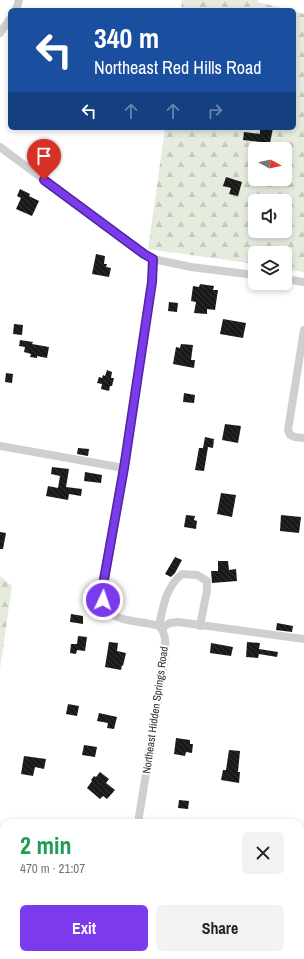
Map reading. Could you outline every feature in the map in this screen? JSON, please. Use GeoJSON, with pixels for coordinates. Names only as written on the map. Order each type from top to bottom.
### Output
{"type":"FeatureCollection","features":[{"type":"Feature","properties":{"kind":"street"},"geometry":{"type":"LineString","coordinates":[[0,33],[8,22]]}},
{"type":"Feature","properties":{"kind":"street"},"geometry":{"type":"LineString","coordinates":[[0,146],[144,254],[153,259],[177,265],[248,274]]}},
{"type":"Feature","properties":{"kind":"street"},"geometry":{"type":"LineString","coordinates":[[153,259],[152,282],[124,468],[103,585],[103,600],[107,610],[119,618],[160,627],[178,622],[304,639]]}},
{"type":"Feature","properties":{"kind":"street"},"geometry":{"type":"LineString","coordinates":[[292,281],[304,282]]}},
{"type":"Feature","properties":{"kind":"street"},"geometry":{"type":"LineString","coordinates":[[304,330],[288,430],[290,435],[304,438]]}},
{"type":"Feature","properties":{"kind":"street"},"geometry":{"type":"LineString","coordinates":[[0,446],[124,468]]}},
{"type":"Feature","properties":{"kind":"street"},"geometry":{"type":"LineString","coordinates":[[160,627],[169,588],[182,574],[198,575],[207,581],[207,590],[200,626]]}},
{"type":"Feature","properties":{"kind":"street","name":"Northeast Hidden Springs Road"},"geometry":{"type":"LineString","coordinates":[[139,819],[165,653],[165,639],[160,627]]}},
{"type":"Feature","properties":{"kind":"green space"},"geometry":{"type":"Polygon","coordinates":[[[182,0],[258,0],[258,2],[282,8],[181,8],[182,0]]]}},
{"type":"Feature","properties":{"kind":"green space"},"geometry":{"type":"Polygon","coordinates":[[[296,12],[304,14],[304,272],[292,270],[292,246],[248,246],[248,263],[148,249],[165,130],[296,130],[296,12]]]}},
{"type":"Feature","properties":{"kind":"green space"},"geometry":{"type":"Polygon","coordinates":[[[0,576],[12,586],[0,669],[0,576]]]}},
{"type":"Feature","properties":{"kind":"building"},"geometry":{"type":"Polygon","coordinates":[[[260,130],[273,130],[270,142],[243,140],[244,132],[260,134],[260,130]]]}},
{"type":"Feature","properties":{"kind":"building"},"geometry":{"type":"Polygon","coordinates":[[[226,177],[242,182],[238,196],[229,194],[231,188],[223,186],[226,177]]]}},
{"type":"Feature","properties":{"kind":"building"},"geometry":{"type":"Polygon","coordinates":[[[20,189],[39,201],[32,216],[16,209],[21,198],[17,196],[20,189]]]}},
{"type":"Feature","properties":{"kind":"building"},"geometry":{"type":"Polygon","coordinates":[[[96,254],[105,256],[104,264],[107,264],[106,267],[111,268],[109,277],[92,274],[96,254]]]}},
{"type":"Feature","properties":{"kind":"building"},"geometry":{"type":"Polygon","coordinates":[[[200,284],[214,286],[213,290],[218,290],[215,310],[207,309],[207,314],[194,313],[196,302],[191,301],[193,286],[199,287],[200,284]]]}},
{"type":"Feature","properties":{"kind":"building"},"geometry":{"type":"Polygon","coordinates":[[[169,302],[178,303],[177,312],[168,311],[169,302]]]}},
{"type":"Feature","properties":{"kind":"building"},"geometry":{"type":"Polygon","coordinates":[[[223,319],[246,323],[243,338],[220,334],[223,319]]]}},
{"type":"Feature","properties":{"kind":"building"},"geometry":{"type":"Polygon","coordinates":[[[14,324],[23,325],[22,335],[13,334],[14,324]]]}},
{"type":"Feature","properties":{"kind":"building"},"geometry":{"type":"Polygon","coordinates":[[[20,340],[49,347],[47,358],[37,356],[37,358],[30,357],[31,354],[24,352],[25,347],[19,346],[20,340]]]}},
{"type":"Feature","properties":{"kind":"building"},"geometry":{"type":"Polygon","coordinates":[[[181,344],[193,345],[191,360],[195,360],[194,368],[173,364],[176,347],[180,348],[181,344]]]}},
{"type":"Feature","properties":{"kind":"building"},"geometry":{"type":"Polygon","coordinates":[[[107,370],[112,372],[111,378],[114,378],[109,391],[101,389],[102,384],[97,383],[99,377],[102,378],[103,375],[105,376],[107,370]]]}},
{"type":"Feature","properties":{"kind":"building"},"geometry":{"type":"Polygon","coordinates":[[[6,373],[13,374],[12,383],[5,382],[6,373]]]}},
{"type":"Feature","properties":{"kind":"building"},"geometry":{"type":"Polygon","coordinates":[[[184,393],[195,395],[194,403],[183,402],[184,393]]]}},
{"type":"Feature","properties":{"kind":"building"},"geometry":{"type":"Polygon","coordinates":[[[225,424],[241,426],[238,443],[222,440],[225,424]]]}},
{"type":"Feature","properties":{"kind":"building"},"geometry":{"type":"Polygon","coordinates":[[[205,437],[214,439],[213,448],[208,447],[204,471],[195,470],[199,448],[203,448],[205,437]]]}},
{"type":"Feature","properties":{"kind":"building"},"geometry":{"type":"Polygon","coordinates":[[[78,448],[89,449],[88,456],[77,454],[78,448]]]}},
{"type":"Feature","properties":{"kind":"building"},"geometry":{"type":"Polygon","coordinates":[[[52,467],[69,469],[66,487],[82,489],[81,496],[69,494],[68,500],[46,496],[48,486],[58,488],[60,476],[51,474],[52,467]]]}},
{"type":"Feature","properties":{"kind":"building"},"geometry":{"type":"Polygon","coordinates":[[[85,472],[102,475],[101,483],[84,481],[85,472]]]}},
{"type":"Feature","properties":{"kind":"building"},"geometry":{"type":"Polygon","coordinates":[[[221,493],[236,495],[232,517],[217,514],[221,493]]]}},
{"type":"Feature","properties":{"kind":"building"},"geometry":{"type":"Polygon","coordinates":[[[186,515],[195,516],[194,520],[197,521],[196,529],[184,527],[186,515]]]}},
{"type":"Feature","properties":{"kind":"building"},"geometry":{"type":"Polygon","coordinates":[[[281,515],[301,517],[299,533],[280,531],[281,515]]]}},
{"type":"Feature","properties":{"kind":"building"},"geometry":{"type":"Polygon","coordinates":[[[0,532],[6,533],[3,549],[0,549],[0,532]]]}},
{"type":"Feature","properties":{"kind":"building"},"geometry":{"type":"Polygon","coordinates":[[[175,557],[182,560],[171,577],[165,574],[175,557]]]}},
{"type":"Feature","properties":{"kind":"building"},"geometry":{"type":"Polygon","coordinates":[[[218,561],[228,561],[229,570],[236,569],[237,581],[212,583],[211,571],[218,571],[218,561]]]}},
{"type":"Feature","properties":{"kind":"building"},"geometry":{"type":"Polygon","coordinates":[[[71,614],[83,616],[83,624],[70,622],[71,614]]]}},
{"type":"Feature","properties":{"kind":"building"},"geometry":{"type":"Polygon","coordinates":[[[277,623],[293,626],[292,632],[276,630],[277,623]]]}},
{"type":"Feature","properties":{"kind":"building"},"geometry":{"type":"Polygon","coordinates":[[[78,636],[87,637],[85,651],[77,650],[76,654],[70,653],[71,644],[77,644],[78,636]]]}},
{"type":"Feature","properties":{"kind":"building"},"geometry":{"type":"Polygon","coordinates":[[[109,642],[118,643],[117,651],[126,653],[121,670],[105,667],[109,642]]]}},
{"type":"Feature","properties":{"kind":"building"},"geometry":{"type":"Polygon","coordinates":[[[247,642],[260,643],[259,649],[278,652],[277,657],[259,654],[258,658],[246,657],[247,642]]]}},
{"type":"Feature","properties":{"kind":"building"},"geometry":{"type":"Polygon","coordinates":[[[211,643],[233,647],[231,656],[210,653],[211,643]]]}},
{"type":"Feature","properties":{"kind":"building"},"geometry":{"type":"Polygon","coordinates":[[[68,704],[79,706],[77,716],[66,714],[68,704]]]}},
{"type":"Feature","properties":{"kind":"building"},"geometry":{"type":"Polygon","coordinates":[[[99,713],[117,717],[114,729],[107,728],[108,723],[97,721],[99,713]]]}},
{"type":"Feature","properties":{"kind":"building"},"geometry":{"type":"Polygon","coordinates":[[[176,738],[190,740],[190,744],[193,744],[192,753],[186,752],[185,756],[174,754],[176,738]]]}},
{"type":"Feature","properties":{"kind":"building"},"geometry":{"type":"Polygon","coordinates":[[[84,745],[97,747],[95,757],[82,755],[84,745]]]}},
{"type":"Feature","properties":{"kind":"building"},"geometry":{"type":"Polygon","coordinates":[[[229,750],[240,751],[238,772],[240,772],[239,783],[221,780],[223,770],[226,770],[229,750]]]}},
{"type":"Feature","properties":{"kind":"building"},"geometry":{"type":"Polygon","coordinates":[[[24,756],[46,759],[44,769],[35,767],[33,776],[21,774],[24,756]]]}},
{"type":"Feature","properties":{"kind":"building"},"geometry":{"type":"Polygon","coordinates":[[[100,772],[109,779],[106,783],[115,790],[107,799],[103,796],[100,799],[87,788],[94,776],[96,777],[100,772]]]}},
{"type":"Feature","properties":{"kind":"building"},"geometry":{"type":"Polygon","coordinates":[[[179,800],[189,801],[188,809],[178,808],[179,800]]]}},
{"type":"Feature","properties":{"kind":"route"},"geometry":{"type":"LineString","coordinates":[[44,180],[144,254],[153,259],[152,282],[126,453],[103,585],[103,600]]}}]}
